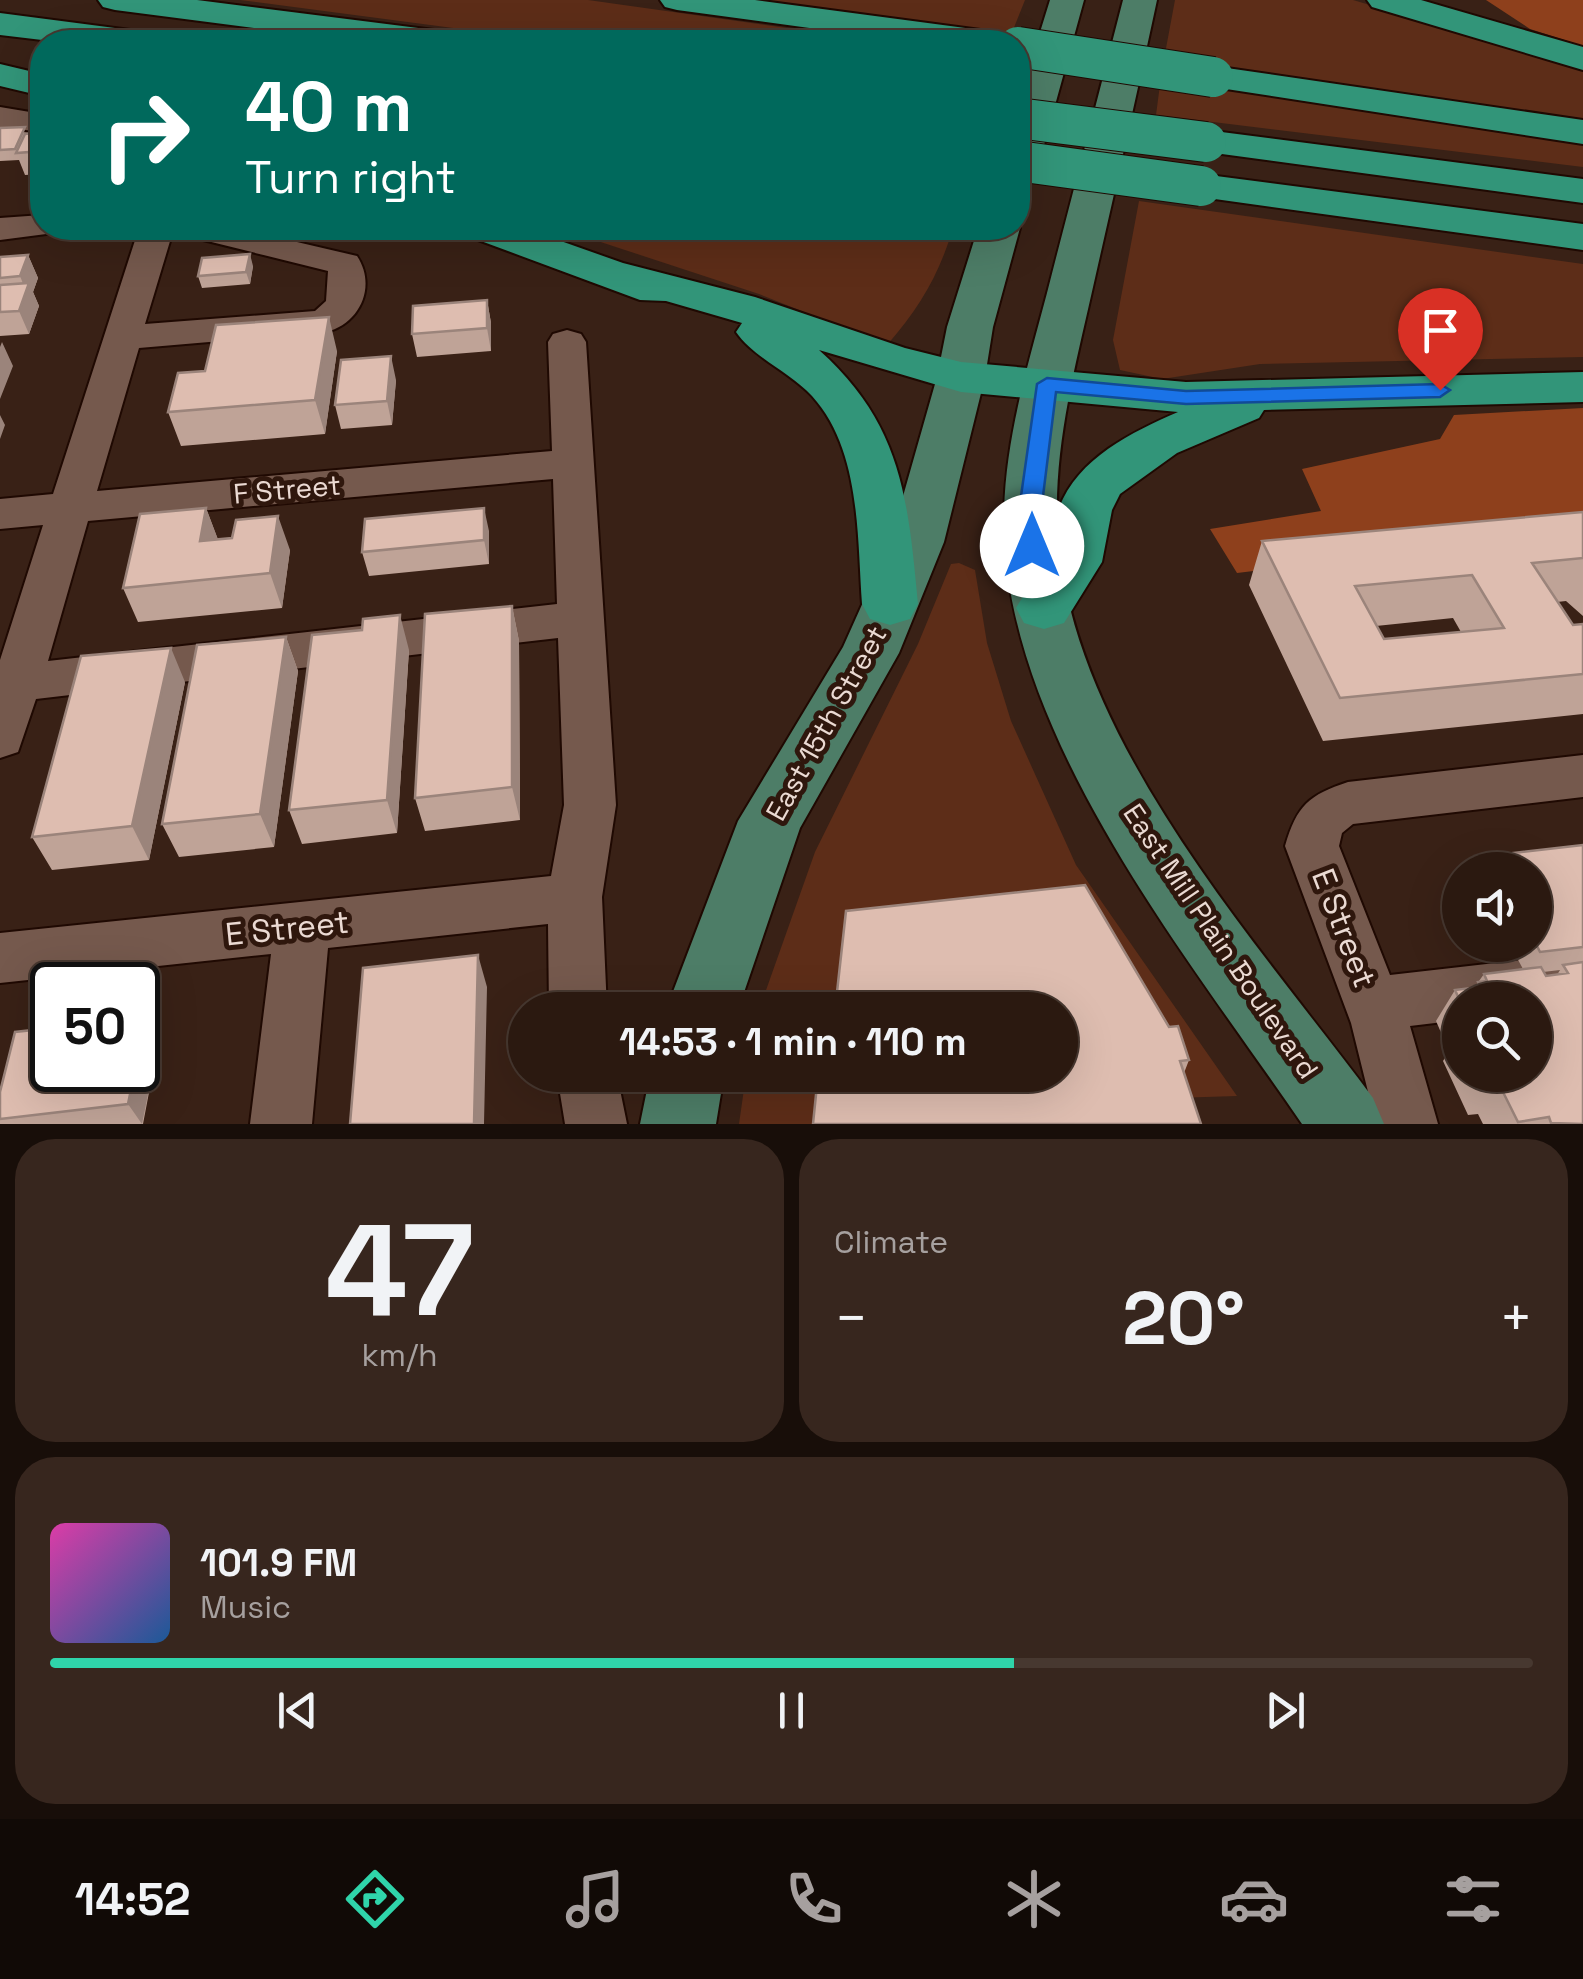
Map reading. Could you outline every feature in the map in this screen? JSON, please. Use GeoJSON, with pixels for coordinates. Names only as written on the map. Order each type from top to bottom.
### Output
{"type":"FeatureCollection","features":[{"type":"Feature","properties":{"kind":"highway"},"geometry":{"type":"LineString","coordinates":[[115,0],[349,30]]}},
{"type":"Feature","properties":{"kind":"highway"},"geometry":{"type":"LineString","coordinates":[[676,0],[902,30]]}},
{"type":"Feature","properties":{"kind":"highway"},"geometry":{"type":"LineString","coordinates":[[1384,0],[1583,59]]}},
{"type":"Feature","properties":{"kind":"highway"},"geometry":{"type":"LineString","coordinates":[[0,24],[46,30]]}},
{"type":"Feature","properties":{"kind":"highway"},"geometry":{"type":"LineString","coordinates":[[1030,49],[1583,132]]}},
{"type":"Feature","properties":{"kind":"highway"},"geometry":{"type":"LineString","coordinates":[[0,74],[30,82]]}},
{"type":"Feature","properties":{"kind":"highway"},"geometry":{"type":"LineString","coordinates":[[1030,120],[1583,191]]}},
{"type":"Feature","properties":{"kind":"highway"},"geometry":{"type":"LineString","coordinates":[[1030,165],[1583,237]]}},
{"type":"Feature","properties":{"kind":"highway"},"geometry":{"type":"LineString","coordinates":[[520,240],[624,276],[758,332],[800,355],[843,402],[867,440],[882,507],[890,604]]}},
{"type":"Feature","properties":{"kind":"highway"},"geometry":{"type":"LineString","coordinates":[[624,276],[740,307],[888,358],[961,377],[1186,397],[1583,387]]}},
{"type":"Feature","properties":{"kind":"highway"},"geometry":{"type":"LineString","coordinates":[[1044,608],[1076,557],[1076,542],[1091,494],[1128,461],[1186,426],[1233,409],[1297,394]]}},
{"type":"Feature","properties":{"kind":"main road"},"geometry":{"type":"LineString","coordinates":[[1030,124],[1067,0]]}},
{"type":"Feature","properties":{"kind":"main road","name":"East Mill Plain Boulevard"},"geometry":{"type":"LineString","coordinates":[[1140,0],[1047,384],[1032,496],[1032,546],[1044,608],[1071,692],[1106,771],[1187,901],[1346,1124]]}},
{"type":"Feature","properties":{"kind":"main road"},"geometry":{"type":"LineString","coordinates":[[961,377],[970,327],[995,240]]}},
{"type":"Feature","properties":{"kind":"main road","name":"East 15th Street"},"geometry":{"type":"LineString","coordinates":[[708,992],[770,821],[870,653],[917,542],[961,377]]}},
{"type":"Feature","properties":{"kind":"main road"},"geometry":{"type":"LineString","coordinates":[[678,1124],[685,1092]]}},
{"type":"Feature","properties":{"kind":"street"},"geometry":{"type":"LineString","coordinates":[[0,117],[30,121]]}},
{"type":"Feature","properties":{"kind":"street"},"geometry":{"type":"LineString","coordinates":[[0,229],[30,227]]}},
{"type":"Feature","properties":{"kind":"street"},"geometry":{"type":"LineString","coordinates":[[0,738],[152,240]]}},
{"type":"Feature","properties":{"kind":"street"},"geometry":{"type":"LineString","coordinates":[[122,338],[326,321],[344,306],[348,276],[344,264],[245,240]]}},
{"type":"Feature","properties":{"kind":"street"},"geometry":{"type":"LineString","coordinates":[[567,342],[590,804],[575,897],[578,992]]}},
{"type":"Feature","properties":{"kind":"street","name":"F Street"},"geometry":{"type":"LineString","coordinates":[[0,514],[575,463]]}},
{"type":"Feature","properties":{"kind":"street"},"geometry":{"type":"LineString","coordinates":[[17,684],[582,618]]}},
{"type":"Feature","properties":{"kind":"street","name":"E Street"},"geometry":{"type":"LineString","coordinates":[[1407,1124],[1372,1004],[1312,846],[1318,821],[1331,809],[1348,803],[1583,776]]}},
{"type":"Feature","properties":{"kind":"street","name":"E Street"},"geometry":{"type":"LineString","coordinates":[[0,958],[575,897]]}},
{"type":"Feature","properties":{"kind":"street"},"geometry":{"type":"LineString","coordinates":[[281,1124],[302,926]]}},
{"type":"Feature","properties":{"kind":"street"},"geometry":{"type":"LineString","coordinates":[[1372,1004],[1583,979]]}},
{"type":"Feature","properties":{"kind":"street"},"geometry":{"type":"LineString","coordinates":[[591,1092],[596,1124]]}},
{"type":"Feature","properties":{"kind":"shaded area"},"geometry":{"type":"Polygon","coordinates":[[[240,0],[588,0],[802,30],[468,30],[240,0]]]}},
{"type":"Feature","properties":{"kind":"shaded area"},"geometry":{"type":"Polygon","coordinates":[[[715,0],[1025,0],[1013,30],[936,30],[715,0]]]}},
{"type":"Feature","properties":{"kind":"shaded area"},"geometry":{"type":"Polygon","coordinates":[[[1175,0],[1353,0],[1583,68],[1583,119],[1164,59],[1175,0]]]}},
{"type":"Feature","properties":{"kind":"shaded area"},"geometry":{"type":"Polygon","coordinates":[[[1486,0],[1583,0],[1583,46],[1530,29],[1486,0]]]}},
{"type":"Feature","properties":{"kind":"shaded area"},"geometry":{"type":"Polygon","coordinates":[[[1161,77],[1583,142],[1583,167],[1156,115],[1161,77]]]}},
{"type":"Feature","properties":{"kind":"shaded area"},"geometry":{"type":"Polygon","coordinates":[[[1139,201],[1583,264],[1583,357],[1260,364],[1162,379],[1120,370],[1113,340],[1139,201]]]}},
{"type":"Feature","properties":{"kind":"shaded area"},"geometry":{"type":"Polygon","coordinates":[[[595,240],[949,240],[927,290],[887,345],[759,294],[595,240]]]}},
{"type":"Feature","properties":{"kind":"shaded area"},"geometry":{"type":"Polygon","coordinates":[[[1583,408],[1583,532],[1237,573],[1210,529],[1321,511],[1302,469],[1440,439],[1454,415],[1583,408]]]}},
{"type":"Feature","properties":{"kind":"shaded area"},"geometry":{"type":"Polygon","coordinates":[[[951,564],[975,570],[987,643],[1011,721],[1076,865],[1237,1096],[1174,1098],[1074,926],[889,992],[765,992],[815,852],[918,644],[951,564]]]}},
{"type":"Feature","properties":{"kind":"shaded area"},"geometry":{"type":"Polygon","coordinates":[[[744,1092],[826,1092],[816,1124],[739,1124],[744,1092]]]}},
{"type":"Feature","properties":{"kind":"building"},"geometry":{"type":"Polygon","coordinates":[[[25,127],[15,149],[0,150],[0,128],[25,127]]]}},
{"type":"Feature","properties":{"kind":"building"},"geometry":{"type":"Polygon","coordinates":[[[30,133],[30,152],[16,153],[25,134],[30,133]]]}},
{"type":"Feature","properties":{"kind":"building"},"geometry":{"type":"Polygon","coordinates":[[[250,254],[246,272],[198,276],[202,258],[250,254]]]}},
{"type":"Feature","properties":{"kind":"building"},"geometry":{"type":"Polygon","coordinates":[[[28,255],[20,276],[0,278],[0,257],[28,255]]]}},
{"type":"Feature","properties":{"kind":"building"},"geometry":{"type":"Polygon","coordinates":[[[29,283],[19,311],[0,312],[0,285],[29,283]]]}},
{"type":"Feature","properties":{"kind":"building"},"geometry":{"type":"Polygon","coordinates":[[[487,300],[487,328],[412,334],[413,306],[487,300]]]}},
{"type":"Feature","properties":{"kind":"building"},"geometry":{"type":"Polygon","coordinates":[[[329,317],[315,400],[168,412],[178,373],[205,371],[216,325],[329,317]]]}},
{"type":"Feature","properties":{"kind":"building"},"geometry":{"type":"Polygon","coordinates":[[[391,356],[387,401],[335,405],[341,360],[391,356]]]}},
{"type":"Feature","properties":{"kind":"building"},"geometry":{"type":"Polygon","coordinates":[[[206,508],[200,541],[232,538],[236,520],[278,516],[270,573],[123,588],[140,514],[206,508]]]}},
{"type":"Feature","properties":{"kind":"building"},"geometry":{"type":"Polygon","coordinates":[[[484,508],[484,540],[362,552],[365,519],[484,508]]]}},
{"type":"Feature","properties":{"kind":"building"},"geometry":{"type":"Polygon","coordinates":[[[1583,512],[1583,558],[1532,563],[1573,625],[1583,624],[1583,674],[1340,698],[1262,541],[1583,512]],[[1472,575],[1355,586],[1384,639],[1504,628],[1472,575]]]}},
{"type":"Feature","properties":{"kind":"building"},"geometry":{"type":"Polygon","coordinates":[[[512,606],[512,787],[415,798],[425,614],[512,606]]]}},
{"type":"Feature","properties":{"kind":"building"},"geometry":{"type":"Polygon","coordinates":[[[400,615],[387,800],[289,810],[312,635],[362,630],[363,619],[400,615]]]}},
{"type":"Feature","properties":{"kind":"building"},"geometry":{"type":"Polygon","coordinates":[[[286,637],[260,814],[162,824],[197,645],[286,637]]]}},
{"type":"Feature","properties":{"kind":"building"},"geometry":{"type":"Polygon","coordinates":[[[171,648],[132,826],[32,837],[81,656],[171,648]]]}},
{"type":"Feature","properties":{"kind":"building"},"geometry":{"type":"Polygon","coordinates":[[[1583,845],[1583,947],[1552,951],[1552,852],[1523,852],[1583,845]]]}},
{"type":"Feature","properties":{"kind":"building"},"geometry":{"type":"Polygon","coordinates":[[[1085,885],[1169,1027],[1178,1026],[1189,1060],[1180,1061],[1201,1124],[813,1124],[816,1092],[1078,1092],[1078,992],[837,992],[846,911],[1085,885]]]}},
{"type":"Feature","properties":{"kind":"building"},"geometry":{"type":"Polygon","coordinates":[[[478,955],[474,1124],[350,1124],[363,968],[478,955]]]}},
{"type":"Feature","properties":{"kind":"building"},"geometry":{"type":"Polygon","coordinates":[[[1583,962],[1583,1124],[1551,1123],[1549,1117],[1518,1122],[1503,1092],[1552,1092],[1552,982],[1478,982],[1487,981],[1484,974],[1541,967],[1546,976],[1568,973],[1563,965],[1583,962]]]}},
{"type":"Feature","properties":{"kind":"building"},"geometry":{"type":"Polygon","coordinates":[[[30,1030],[30,1092],[130,1092],[128,1104],[0,1119],[0,1092],[15,1032],[30,1030]]]}},
{"type":"Feature","properties":{"kind":"route"},"geometry":{"type":"LineString","coordinates":[[1032,546],[1032,496],[1047,384],[1186,397],[1440,390]]}}]}
